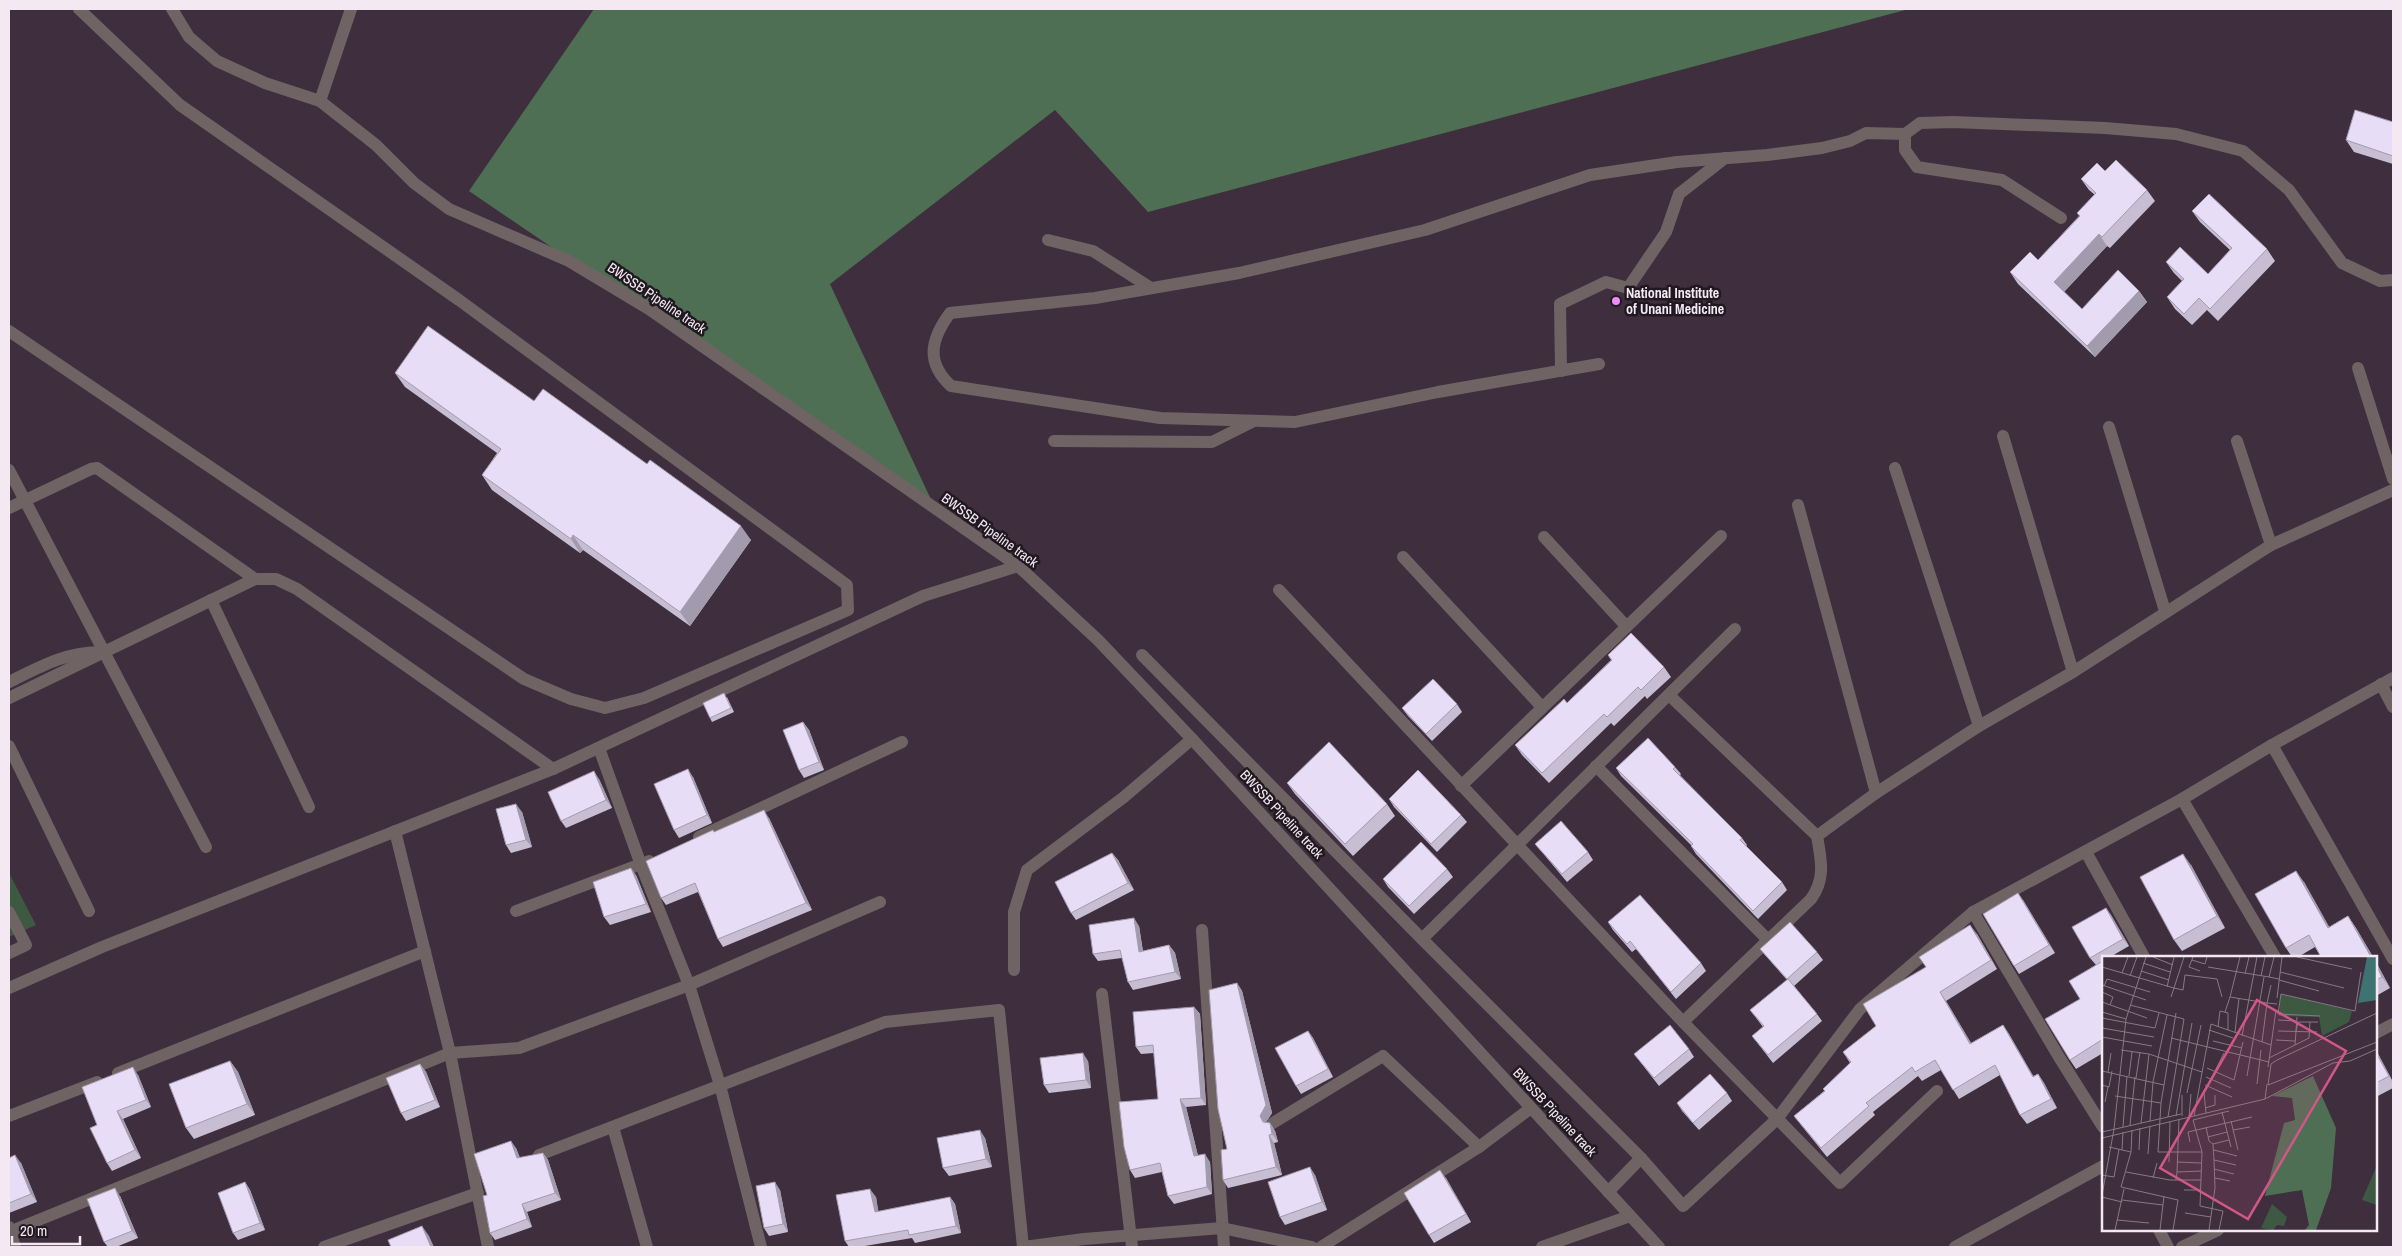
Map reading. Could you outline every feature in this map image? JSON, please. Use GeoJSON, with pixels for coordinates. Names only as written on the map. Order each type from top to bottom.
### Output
{"type":"FeatureCollection","features":[{"type":"Feature","properties":{"kind":"street"},"geometry":{"type":"LineString","coordinates":[[9,332],[524,679],[571,699],[605,708],[644,698],[848,610],[847,585],[459,300],[180,105],[79,9]]}},
{"type":"Feature","properties":{"kind":"street","name":"BWSSB Pipeline track"},"geometry":{"type":"LineString","coordinates":[[172,9],[189,37],[217,61],[264,83],[320,101],[376,144],[430,196],[465,218],[569,261],[597,276],[649,309],[1018,566],[1098,640],[1192,739],[1659,1247]]}},
{"type":"Feature","properties":{"kind":"street"},"geometry":{"type":"LineString","coordinates":[[320,101],[351,9]]}},
{"type":"Feature","properties":{"kind":"street"},"geometry":{"type":"LineString","coordinates":[[1599,364],[1438,392],[1295,422],[1254,421],[1160,418],[951,386],[941,377],[934,365],[933,343],[950,313],[1095,298],[1239,273],[1425,230],[1590,174],[1677,162],[1767,156],[1822,148],[1850,141],[1866,133],[1905,134],[1920,123],[2105,128],[2176,134],[2243,151],[2289,190],[2342,263],[2380,281],[2393,280]]}},
{"type":"Feature","properties":{"kind":"street"},"geometry":{"type":"LineString","coordinates":[[1905,134],[1905,150],[1918,167],[2002,180],[2061,218]]}},
{"type":"Feature","properties":{"kind":"street"},"geometry":{"type":"LineString","coordinates":[[1561,371],[1560,304],[1606,282],[1628,288],[1666,232],[1679,194],[1725,158]]}},
{"type":"Feature","properties":{"kind":"street"},"geometry":{"type":"LineString","coordinates":[[1048,240],[1093,251],[1151,288]]}},
{"type":"Feature","properties":{"kind":"street"},"geometry":{"type":"LineString","coordinates":[[2358,368],[2393,479]]}},
{"type":"Feature","properties":{"kind":"street"},"geometry":{"type":"LineString","coordinates":[[1054,441],[1212,442],[1254,421]]}},
{"type":"Feature","properties":{"kind":"street"},"geometry":{"type":"LineString","coordinates":[[2109,427],[2165,611]]}},
{"type":"Feature","properties":{"kind":"street"},"geometry":{"type":"LineString","coordinates":[[2003,436],[2073,672]]}},
{"type":"Feature","properties":{"kind":"street"},"geometry":{"type":"LineString","coordinates":[[2237,441],[2271,545]]}},
{"type":"Feature","properties":{"kind":"street"},"geometry":{"type":"LineString","coordinates":[[9,508],[91,469],[97,468],[255,579]]}},
{"type":"Feature","properties":{"kind":"street"},"geometry":{"type":"LineString","coordinates":[[1895,468],[1979,726]]}},
{"type":"Feature","properties":{"kind":"street"},"geometry":{"type":"LineString","coordinates":[[9,470],[206,847]]}},
{"type":"Feature","properties":{"kind":"street"},"geometry":{"type":"LineString","coordinates":[[1817,836],[1876,793],[1979,726],[2073,672],[2165,611],[2271,545],[2393,490]]}},
{"type":"Feature","properties":{"kind":"street"},"geometry":{"type":"LineString","coordinates":[[1798,505],[1876,793]]}},
{"type":"Feature","properties":{"kind":"street"},"geometry":{"type":"LineString","coordinates":[[1461,786],[1720,536]]}},
{"type":"Feature","properties":{"kind":"street"},"geometry":{"type":"LineString","coordinates":[[1544,537],[1626,626]]}},
{"type":"Feature","properties":{"kind":"street"},"geometry":{"type":"LineString","coordinates":[[1403,557],[1542,707]]}},
{"type":"Feature","properties":{"kind":"street"},"geometry":{"type":"LineString","coordinates":[[9,988],[102,947],[553,769],[923,596],[1018,566]]}},
{"type":"Feature","properties":{"kind":"street"},"geometry":{"type":"LineString","coordinates":[[9,698],[255,579],[276,579],[297,590],[553,769]]}},
{"type":"Feature","properties":{"kind":"street"},"geometry":{"type":"LineString","coordinates":[[1279,590],[1683,1022],[1840,1183],[1937,1091]]}},
{"type":"Feature","properties":{"kind":"street"},"geometry":{"type":"LineString","coordinates":[[211,600],[309,807]]}},
{"type":"Feature","properties":{"kind":"street"},"geometry":{"type":"LineString","coordinates":[[1422,939],[1735,629]]}},
{"type":"Feature","properties":{"kind":"street"},"geometry":{"type":"LineString","coordinates":[[9,682],[66,656],[77,653],[104,652]]}},
{"type":"Feature","properties":{"kind":"street"},"geometry":{"type":"LineString","coordinates":[[1142,655],[1641,1158],[1683,1206],[1777,1118],[1860,1010],[1972,912],[2182,799],[2272,745],[2393,678]]}},
{"type":"Feature","properties":{"kind":"street"},"geometry":{"type":"LineString","coordinates":[[2381,684],[2393,707]]}},
{"type":"Feature","properties":{"kind":"street"},"geometry":{"type":"LineString","coordinates":[[1669,694],[1817,836],[1822,874],[1817,891],[1811,899],[1683,1022]]}},
{"type":"Feature","properties":{"kind":"street"},"geometry":{"type":"LineString","coordinates":[[1014,970],[1014,912],[1027,870],[1124,797],[1192,739]]}},
{"type":"Feature","properties":{"kind":"street"},"geometry":{"type":"LineString","coordinates":[[686,843],[902,742]]}},
{"type":"Feature","properties":{"kind":"street"},"geometry":{"type":"LineString","coordinates":[[2272,745],[2393,959]]}},
{"type":"Feature","properties":{"kind":"street"},"geometry":{"type":"LineString","coordinates":[[9,746],[88,911]]}},
{"type":"Feature","properties":{"kind":"street"},"geometry":{"type":"LineString","coordinates":[[599,748],[641,864],[690,985],[720,1085],[761,1247]]}},
{"type":"Feature","properties":{"kind":"street"},"geometry":{"type":"LineString","coordinates":[[1596,766],[1768,940]]}},
{"type":"Feature","properties":{"kind":"street"},"geometry":{"type":"LineString","coordinates":[[2182,799],[2273,956]]}},
{"type":"Feature","properties":{"kind":"street"},"geometry":{"type":"LineString","coordinates":[[395,831],[450,1053],[488,1247]]}},
{"type":"Feature","properties":{"kind":"street"},"geometry":{"type":"LineString","coordinates":[[2086,852],[2143,956]]}},
{"type":"Feature","properties":{"kind":"street"},"geometry":{"type":"LineString","coordinates":[[516,911],[659,856]]}},
{"type":"Feature","properties":{"kind":"street"},"geometry":{"type":"LineString","coordinates":[[15,1247],[9,1230],[450,1053],[519,1048],[690,985],[880,902]]}},
{"type":"Feature","properties":{"kind":"street"},"geometry":{"type":"LineString","coordinates":[[9,912],[26,945],[9,953]]}},
{"type":"Feature","properties":{"kind":"street"},"geometry":{"type":"LineString","coordinates":[[1972,912],[2102,1125]]}},
{"type":"Feature","properties":{"kind":"street"},"geometry":{"type":"LineString","coordinates":[[1202,930],[1224,1247]]}},
{"type":"Feature","properties":{"kind":"street"},"geometry":{"type":"LineString","coordinates":[[9,1116],[425,951]]}},
{"type":"Feature","properties":{"kind":"street"},"geometry":{"type":"LineString","coordinates":[[1102,994],[1131,1241]]}},
{"type":"Feature","properties":{"kind":"street"},"geometry":{"type":"LineString","coordinates":[[539,1155],[885,1022],[999,1010],[1024,1247],[1131,1241],[1222,1228],[1312,1247]]}},
{"type":"Feature","properties":{"kind":"street"},"geometry":{"type":"LineString","coordinates":[[2377,1032],[2393,1024]]}},
{"type":"Feature","properties":{"kind":"street"},"geometry":{"type":"LineString","coordinates":[[1273,1123],[1383,1056],[1479,1147]]}},
{"type":"Feature","properties":{"kind":"street"},"geometry":{"type":"LineString","coordinates":[[1321,1247],[1479,1147],[1531,1108]]}},
{"type":"Feature","properties":{"kind":"street"},"geometry":{"type":"LineString","coordinates":[[613,1128],[647,1247]]}},
{"type":"Feature","properties":{"kind":"street"},"geometry":{"type":"LineString","coordinates":[[1608,1192],[1641,1158]]}},
{"type":"Feature","properties":{"kind":"street"},"geometry":{"type":"LineString","coordinates":[[1956,1247],[2102,1167]]}},
{"type":"Feature","properties":{"kind":"street"},"geometry":{"type":"LineString","coordinates":[[324,1247],[478,1193]]}},
{"type":"Feature","properties":{"kind":"street"},"geometry":{"type":"LineString","coordinates":[[1542,1247],[1630,1216]]}},
{"type":"Feature","properties":{"kind":"street"},"geometry":{"type":"LineString","coordinates":[[2160,1231],[2168,1247]]}},
{"type":"Feature","properties":{"kind":"street"},"geometry":{"type":"LineString","coordinates":[[2182,1247],[2216,1231]]}},
{"type":"Feature","properties":{"kind":"green space"},"geometry":{"type":"Polygon","coordinates":[[[594,9],[1909,9],[1148,212],[1055,110],[830,284],[935,508],[469,191],[594,9]]]}},
{"type":"Feature","properties":{"kind":"green space"},"geometry":{"type":"Polygon","coordinates":[[[9,873],[36,925],[9,937],[9,873]]]}},
{"type":"Feature","properties":{"kind":"building"},"geometry":{"type":"Polygon","coordinates":[[[2355,110],[2393,122],[2393,156],[2346,140],[2355,110]]]}},
{"type":"Feature","properties":{"kind":"building"},"geometry":{"type":"Polygon","coordinates":[[[2116,160],[2147,190],[2102,237],[2099,234],[2054,282],[2082,309],[2118,270],[2139,291],[2087,346],[2010,272],[2030,252],[2038,260],[2080,216],[2077,213],[2096,193],[2081,179],[2097,163],[2105,171],[2116,160]]]}},
{"type":"Feature","properties":{"kind":"building"},"geometry":{"type":"Polygon","coordinates":[[[2209,194],[2267,249],[2210,309],[2199,298],[2184,314],[2167,297],[2184,279],[2166,262],[2180,247],[2208,274],[2232,248],[2192,211],[2209,194]]]}},
{"type":"Feature","properties":{"kind":"building"},"geometry":{"type":"Polygon","coordinates":[[[428,326],[534,401],[543,389],[647,464],[650,460],[741,526],[680,612],[573,535],[571,539],[482,475],[501,449],[395,373],[428,326]]]}},
{"type":"Feature","properties":{"kind":"building"},"geometry":{"type":"Polygon","coordinates":[[[1631,633],[1664,667],[1641,690],[1638,687],[1607,717],[1604,714],[1542,773],[1515,745],[1564,699],[1567,703],[1612,660],[1608,655],[1631,633]]]}},
{"type":"Feature","properties":{"kind":"building"},"geometry":{"type":"Polygon","coordinates":[[[1433,679],[1457,704],[1426,734],[1402,708],[1433,679]]]}},
{"type":"Feature","properties":{"kind":"building"},"geometry":{"type":"Polygon","coordinates":[[[724,693],[731,708],[710,718],[703,703],[724,693]]]}},
{"type":"Feature","properties":{"kind":"building"},"geometry":{"type":"Polygon","coordinates":[[[803,722],[819,762],[799,770],[783,730],[803,722]]]}},
{"type":"Feature","properties":{"kind":"building"},"geometry":{"type":"Polygon","coordinates":[[[1648,738],[1675,767],[1673,769],[1742,838],[1740,840],[1782,882],[1753,911],[1691,846],[1693,844],[1616,768],[1648,738]]]}},
{"type":"Feature","properties":{"kind":"building"},"geometry":{"type":"Polygon","coordinates":[[[1329,742],[1387,804],[1345,844],[1287,783],[1329,742]]]}},
{"type":"Feature","properties":{"kind":"building"},"geometry":{"type":"Polygon","coordinates":[[[688,769],[707,815],[674,830],[654,784],[688,769]]]}},
{"type":"Feature","properties":{"kind":"building"},"geometry":{"type":"Polygon","coordinates":[[[1418,770],[1461,815],[1431,844],[1389,799],[1418,770]]]}},
{"type":"Feature","properties":{"kind":"building"},"geometry":{"type":"Polygon","coordinates":[[[594,771],[606,800],[561,821],[548,792],[594,771]]]}},
{"type":"Feature","properties":{"kind":"building"},"geometry":{"type":"Polygon","coordinates":[[[516,804],[526,840],[506,845],[496,809],[516,804]]]}},
{"type":"Feature","properties":{"kind":"building"},"geometry":{"type":"Polygon","coordinates":[[[764,810],[806,903],[718,939],[695,883],[661,898],[646,861],[713,830],[714,832],[764,810]]]}},
{"type":"Feature","properties":{"kind":"building"},"geometry":{"type":"Polygon","coordinates":[[[1561,821],[1588,852],[1562,874],[1535,844],[1561,821]]]}},
{"type":"Feature","properties":{"kind":"building"},"geometry":{"type":"Polygon","coordinates":[[[1421,842],[1447,869],[1409,906],[1383,879],[1421,842]]]}},
{"type":"Feature","properties":{"kind":"building"},"geometry":{"type":"Polygon","coordinates":[[[1112,853],[1128,883],[1071,913],[1055,882],[1112,853]]]}},
{"type":"Feature","properties":{"kind":"building"},"geometry":{"type":"Polygon","coordinates":[[[2183,854],[2217,916],[2174,940],[2140,877],[2183,854]]]}},
{"type":"Feature","properties":{"kind":"building"},"geometry":{"type":"Polygon","coordinates":[[[631,868],[646,904],[604,917],[593,882],[631,868]]]}},
{"type":"Feature","properties":{"kind":"building"},"geometry":{"type":"Polygon","coordinates":[[[2296,871],[2328,928],[2348,916],[2370,956],[2320,956],[2309,935],[2286,948],[2255,894],[2296,871]]]}},
{"type":"Feature","properties":{"kind":"building"},"geometry":{"type":"Polygon","coordinates":[[[2018,893],[2049,945],[2014,966],[1983,914],[2018,893]]]}},
{"type":"Feature","properties":{"kind":"building"},"geometry":{"type":"Polygon","coordinates":[[[1640,895],[1701,963],[1671,992],[1630,941],[1627,944],[1608,922],[1640,895]]]}},
{"type":"Feature","properties":{"kind":"building"},"geometry":{"type":"Polygon","coordinates":[[[2106,908],[2123,939],[2090,958],[2072,927],[2106,908]]]}},
{"type":"Feature","properties":{"kind":"building"},"geometry":{"type":"Polygon","coordinates":[[[1134,918],[1139,952],[1169,945],[1175,972],[1128,982],[1120,950],[1093,954],[1089,925],[1134,918]]]}},
{"type":"Feature","properties":{"kind":"building"},"geometry":{"type":"Polygon","coordinates":[[[1790,922],[1817,952],[1787,979],[1760,949],[1790,922]]]}},
{"type":"Feature","properties":{"kind":"building"},"geometry":{"type":"Polygon","coordinates":[[[1970,925],[1991,960],[1940,992],[1970,1044],[2003,1025],[2033,1077],[2038,1074],[2051,1099],[2020,1115],[1995,1065],[1953,1090],[1935,1060],[1915,1072],[1912,1067],[1866,1103],[1869,1106],[1821,1148],[1794,1116],[1825,1091],[1823,1089],[1851,1062],[1843,1052],[1876,1026],[1863,1004],[1926,967],[1919,957],[1970,925]]]}},
{"type":"Feature","properties":{"kind":"building"},"geometry":{"type":"Polygon","coordinates":[[[2102,962],[2102,1040],[2070,1060],[2045,1019],[2080,999],[2069,981],[2102,962]]]}},
{"type":"Feature","properties":{"kind":"building"},"geometry":{"type":"Polygon","coordinates":[[[2377,967],[2382,977],[2377,980],[2377,967]]]}},
{"type":"Feature","properties":{"kind":"building"},"geometry":{"type":"Polygon","coordinates":[[[1788,979],[1817,1014],[1768,1055],[1752,1036],[1764,1026],[1750,1010],[1788,979]]]}},
{"type":"Feature","properties":{"kind":"building"},"geometry":{"type":"Polygon","coordinates":[[[1237,983],[1266,1105],[1260,1116],[1263,1122],[1270,1123],[1272,1134],[1269,1135],[1276,1167],[1223,1180],[1221,1150],[1227,1149],[1218,1109],[1209,990],[1237,983]]]}},
{"type":"Feature","properties":{"kind":"building"},"geometry":{"type":"Polygon","coordinates":[[[1194,1007],[1201,1098],[1180,1099],[1194,1156],[1205,1154],[1207,1187],[1168,1196],[1160,1163],[1130,1170],[1124,1147],[1119,1102],[1158,1099],[1153,1045],[1136,1047],[1133,1012],[1194,1007]]]}},
{"type":"Feature","properties":{"kind":"building"},"geometry":{"type":"Polygon","coordinates":[[[1670,1025],[1689,1049],[1654,1078],[1634,1054],[1670,1025]]]}},
{"type":"Feature","properties":{"kind":"building"},"geometry":{"type":"Polygon","coordinates":[[[1308,1031],[1328,1069],[1296,1086],[1275,1048],[1308,1031]]]}},
{"type":"Feature","properties":{"kind":"building"},"geometry":{"type":"Polygon","coordinates":[[[1083,1053],[1086,1080],[1044,1085],[1040,1058],[1083,1053]]]}},
{"type":"Feature","properties":{"kind":"building"},"geometry":{"type":"Polygon","coordinates":[[[2377,1055],[2389,1076],[2377,1082],[2377,1055]]]}},
{"type":"Feature","properties":{"kind":"building"},"geometry":{"type":"Polygon","coordinates":[[[230,1061],[247,1104],[186,1128],[169,1084],[230,1061]]]}},
{"type":"Feature","properties":{"kind":"building"},"geometry":{"type":"Polygon","coordinates":[[[420,1064],[435,1100],[401,1113],[386,1078],[420,1064]]]}},
{"type":"Feature","properties":{"kind":"building"},"geometry":{"type":"Polygon","coordinates":[[[133,1067],[146,1100],[117,1111],[135,1150],[107,1163],[90,1128],[97,1125],[82,1087],[133,1067]]]}},
{"type":"Feature","properties":{"kind":"building"},"geometry":{"type":"Polygon","coordinates":[[[1710,1074],[1727,1093],[1693,1123],[1677,1103],[1710,1074]]]}},
{"type":"Feature","properties":{"kind":"building"},"geometry":{"type":"Polygon","coordinates":[[[980,1130],[986,1159],[943,1168],[937,1138],[980,1130]]]}},
{"type":"Feature","properties":{"kind":"building"},"geometry":{"type":"Polygon","coordinates":[[[511,1141],[517,1158],[543,1153],[555,1193],[522,1204],[527,1219],[490,1233],[483,1196],[487,1195],[474,1154],[511,1141]]]}},
{"type":"Feature","properties":{"kind":"building"},"geometry":{"type":"Polygon","coordinates":[[[15,1155],[31,1194],[9,1203],[9,1158],[15,1155]]]}},
{"type":"Feature","properties":{"kind":"building"},"geometry":{"type":"Polygon","coordinates":[[[1310,1167],[1322,1202],[1280,1217],[1268,1182],[1310,1167]]]}},
{"type":"Feature","properties":{"kind":"building"},"geometry":{"type":"Polygon","coordinates":[[[1440,1170],[1466,1214],[1429,1235],[1404,1193],[1440,1170]]]}},
{"type":"Feature","properties":{"kind":"building"},"geometry":{"type":"Polygon","coordinates":[[[245,1182],[260,1223],[233,1233],[218,1193],[245,1182]]]}},
{"type":"Feature","properties":{"kind":"building"},"geometry":{"type":"Polygon","coordinates":[[[775,1182],[783,1224],[764,1228],[756,1186],[775,1182]]]}},
{"type":"Feature","properties":{"kind":"building"},"geometry":{"type":"Polygon","coordinates":[[[115,1188],[132,1231],[104,1242],[87,1199],[115,1188]]]}},
{"type":"Feature","properties":{"kind":"building"},"geometry":{"type":"Polygon","coordinates":[[[870,1189],[875,1212],[950,1197],[956,1226],[909,1235],[908,1230],[845,1241],[836,1195],[870,1189]]]}},
{"type":"Feature","properties":{"kind":"building"},"geometry":{"type":"Polygon","coordinates":[[[422,1226],[431,1247],[391,1247],[388,1240],[422,1226]]]}},
{"type":"Feature","properties":{"kind":"place","name":"National Institute of Unani Medicine"},"geometry":{"type":"Point","coordinates":[1616,301]}}]}
